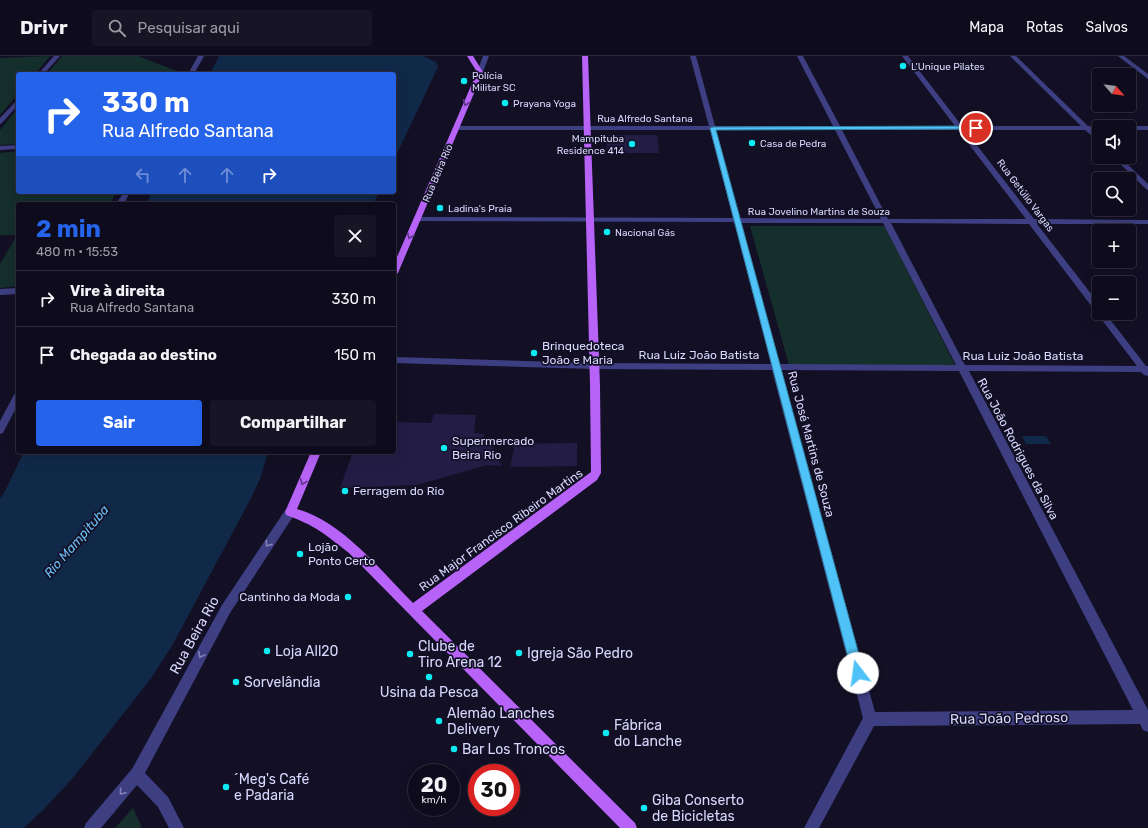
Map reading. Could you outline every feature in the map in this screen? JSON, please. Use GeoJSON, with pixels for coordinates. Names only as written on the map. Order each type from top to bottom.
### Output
{"type":"FeatureCollection","features":[{"type":"Feature","properties":{"kind":"main road"},"geometry":{"type":"LineString","coordinates":[[470,56],[480,72]]}},
{"type":"Feature","properties":{"kind":"main road","name":"Rua Major Francisco Ribeiro Martins"},"geometry":{"type":"LineString","coordinates":[[412,610],[593,477],[596,473],[585,56]]}},
{"type":"Feature","properties":{"kind":"main road","name":"Rua Beira Rio"},"geometry":{"type":"LineString","coordinates":[[396,268],[480,72]]}},
{"type":"Feature","properties":{"kind":"main road","name":"Rua Beira Rio"},"geometry":{"type":"LineString","coordinates":[[290,512],[315,454]]}},
{"type":"Feature","properties":{"kind":"main road"},"geometry":{"type":"LineString","coordinates":[[290,512],[301,514],[317,521],[353,550],[630,828]]}},
{"type":"Feature","properties":{"kind":"street"},"geometry":{"type":"LineString","coordinates":[[43,72],[57,56]]}},
{"type":"Feature","properties":{"kind":"street"},"geometry":{"type":"LineString","coordinates":[[192,72],[200,56]]}},
{"type":"Feature","properties":{"kind":"street","name":"Rua Beira Rio"},"geometry":{"type":"LineString","coordinates":[[480,72],[486,56]]}},
{"type":"Feature","properties":{"kind":"street","name":"Rua José Martins de Souza"},"geometry":{"type":"LineString","coordinates":[[693,56],[870,719]]}},
{"type":"Feature","properties":{"kind":"street","name":"Rua João Rodrigues da Silva"},"geometry":{"type":"LineString","coordinates":[[800,56],[1147,719]]}},
{"type":"Feature","properties":{"kind":"street","name":"Rua Getúlio Vargas"},"geometry":{"type":"LineString","coordinates":[[906,56],[1092,301]]}},
{"type":"Feature","properties":{"kind":"street"},"geometry":{"type":"LineString","coordinates":[[1013,56],[1092,133]]}},
{"type":"Feature","properties":{"kind":"street"},"geometry":{"type":"LineString","coordinates":[[1121,56],[1148,77]]}},
{"type":"Feature","properties":{"kind":"street"},"geometry":{"type":"LineString","coordinates":[[0,122],[16,103]]}},
{"type":"Feature","properties":{"kind":"street","name":"Rua Alfredo Santana"},"geometry":{"type":"LineString","coordinates":[[455,128],[1092,128]]}},
{"type":"Feature","properties":{"kind":"street"},"geometry":{"type":"LineString","coordinates":[[1136,128],[1148,128]]}},
{"type":"Feature","properties":{"kind":"street"},"geometry":{"type":"LineString","coordinates":[[0,148],[16,147]]}},
{"type":"Feature","properties":{"kind":"street"},"geometry":{"type":"LineString","coordinates":[[1123,164],[1148,188]]}},
{"type":"Feature","properties":{"kind":"street","name":"Rua Jovelino Martins de Souza"},"geometry":{"type":"LineString","coordinates":[[417,219],[1148,222]]}},
{"type":"Feature","properties":{"kind":"street"},"geometry":{"type":"LineString","coordinates":[[0,292],[16,291]]}},
{"type":"Feature","properties":{"kind":"street"},"geometry":{"type":"LineString","coordinates":[[1107,320],[1147,371]]}},
{"type":"Feature","properties":{"kind":"street","name":"Rua Luiz João Batista"},"geometry":{"type":"LineString","coordinates":[[396,360],[594,366],[962,368],[1147,371]]}},
{"type":"Feature","properties":{"kind":"street"},"geometry":{"type":"LineString","coordinates":[[0,430],[16,399]]}},
{"type":"Feature","properties":{"kind":"street","name":"Rua Beira Rio"},"geometry":{"type":"LineString","coordinates":[[91,828],[137,774],[226,609],[290,512]]}},
{"type":"Feature","properties":{"kind":"street"},"geometry":{"type":"LineString","coordinates":[[811,828],[870,719]]}},
{"type":"Feature","properties":{"kind":"street","name":"Rua João Pedroso"},"geometry":{"type":"LineString","coordinates":[[870,719],[1147,719]]}},
{"type":"Feature","properties":{"kind":"street"},"geometry":{"type":"LineString","coordinates":[[137,774],[163,802],[177,828]]}},
{"type":"Feature","properties":{"kind":"green space"},"geometry":{"type":"Polygon","coordinates":[[[50,56],[37,72],[16,72],[16,96],[0,115],[0,58],[50,56]]]}},
{"type":"Feature","properties":{"kind":"green space"},"geometry":{"type":"Polygon","coordinates":[[[62,56],[138,56],[179,72],[49,72],[62,56]]]}},
{"type":"Feature","properties":{"kind":"green space"},"geometry":{"type":"Polygon","coordinates":[[[16,110],[16,144],[0,145],[0,130],[16,110]]]}},
{"type":"Feature","properties":{"kind":"green space"},"geometry":{"type":"Polygon","coordinates":[[[16,151],[16,194],[115,194],[111,202],[16,202],[16,235],[0,235],[0,153],[16,151]]]}},
{"type":"Feature","properties":{"kind":"green space"},"geometry":{"type":"Polygon","coordinates":[[[750,226],[885,226],[955,365],[789,365],[750,226]]]}},
{"type":"Feature","properties":{"kind":"green space"},"geometry":{"type":"Polygon","coordinates":[[[16,237],[16,286],[0,288],[0,264],[16,237]]]}},
{"type":"Feature","properties":{"kind":"green space"},"geometry":{"type":"Polygon","coordinates":[[[133,808],[142,828],[115,828],[133,808]]]}},
{"type":"Feature","properties":{"kind":"water"},"geometry":{"type":"Polygon","coordinates":[[[219,56],[423,56],[436,62],[438,67],[396,156],[396,72],[211,72],[219,56]]]}},
{"type":"Feature","properties":{"kind":"water"},"geometry":{"type":"Polygon","coordinates":[[[151,194],[378,194],[374,202],[147,202],[151,194]]]}},
{"type":"Feature","properties":{"kind":"water"},"geometry":{"type":"Polygon","coordinates":[[[1022,436],[1046,436],[1051,444],[1026,444],[1022,436]]]}},
{"type":"Feature","properties":{"kind":"water","name":"Rio Mampituba"},"geometry":{"type":"Polygon","coordinates":[[[23,454],[267,454],[260,479],[250,500],[173,644],[152,677],[72,779],[24,828],[0,828],[0,498],[3,495],[23,454]]]}},
{"type":"Feature","properties":{"kind":"building","name":"Mampituba Residence 414"},"geometry":{"type":"Polygon","coordinates":[[[606,135],[657,135],[659,153],[607,153],[606,135]]]}},
{"type":"Feature","properties":{"kind":"building","name":"Supermercado Beira Rio"},"geometry":{"type":"Polygon","coordinates":[[[434,414],[476,415],[474,433],[484,434],[483,445],[491,445],[502,466],[487,465],[417,485],[340,488],[352,454],[396,454],[396,422],[431,423],[434,414]]]}},
{"type":"Feature","properties":{"kind":"building"},"geometry":{"type":"Polygon","coordinates":[[[577,443],[577,466],[510,467],[515,444],[577,443]]]}},
{"type":"Feature","properties":{"kind":"place","name":"L'Unique Pilates"},"geometry":{"type":"Point","coordinates":[903,66]}},
{"type":"Feature","properties":{"kind":"place","name":"Polícia Militar SC"},"geometry":{"type":"Point","coordinates":[464,81]}},
{"type":"Feature","properties":{"kind":"place","name":"Prayana Yoga"},"geometry":{"type":"Point","coordinates":[505,103]}},
{"type":"Feature","properties":{"kind":"place","name":"Casa de Pedra"},"geometry":{"type":"Point","coordinates":[752,143]}},
{"type":"Feature","properties":{"kind":"place","name":"Mampituba Residence 414"},"geometry":{"type":"Point","coordinates":[632,144]}},
{"type":"Feature","properties":{"kind":"place","name":"Ladina's Praia"},"geometry":{"type":"Point","coordinates":[440,208]}},
{"type":"Feature","properties":{"kind":"place","name":"Nacional Gás"},"geometry":{"type":"Point","coordinates":[607,232]}},
{"type":"Feature","properties":{"kind":"place","name":"Brinquedoteca João e Maria"},"geometry":{"type":"Point","coordinates":[534,353]}},
{"type":"Feature","properties":{"kind":"place","name":"Supermercado Beira Rio"},"geometry":{"type":"Point","coordinates":[444,448]}},
{"type":"Feature","properties":{"kind":"place","name":"Ferragem do Rio"},"geometry":{"type":"Point","coordinates":[345,491]}},
{"type":"Feature","properties":{"kind":"place","name":"Lojão Ponto Certo"},"geometry":{"type":"Point","coordinates":[300,554]}},
{"type":"Feature","properties":{"kind":"place","name":"Cantinho da Moda"},"geometry":{"type":"Point","coordinates":[348,597]}},
{"type":"Feature","properties":{"kind":"place","name":"Loja All20"},"geometry":{"type":"Point","coordinates":[267,651]}},
{"type":"Feature","properties":{"kind":"place","name":"Igreja São Pedro"},"geometry":{"type":"Point","coordinates":[519,653]}},
{"type":"Feature","properties":{"kind":"place","name":"Clube de Tiro Arena 12"},"geometry":{"type":"Point","coordinates":[410,654]}},
{"type":"Feature","properties":{"kind":"place","name":"Usina da Pesca"},"geometry":{"type":"Point","coordinates":[429,677]}},
{"type":"Feature","properties":{"kind":"place","name":"Sorvelândia"},"geometry":{"type":"Point","coordinates":[236,682]}},
{"type":"Feature","properties":{"kind":"place","name":"Alemão Lanches Delivery"},"geometry":{"type":"Point","coordinates":[439,721]}},
{"type":"Feature","properties":{"kind":"place","name":"Fábrica do Lanche"},"geometry":{"type":"Point","coordinates":[606,733]}},
{"type":"Feature","properties":{"kind":"place","name":"Bar Los Troncos"},"geometry":{"type":"Point","coordinates":[454,749]}},
{"type":"Feature","properties":{"kind":"place","name":"´Meg's Café e Padaria"},"geometry":{"type":"Point","coordinates":[226,787]}},
{"type":"Feature","properties":{"kind":"place","name":"Giba Conserto de Bicicletas"},"geometry":{"type":"Point","coordinates":[644,808]}},
{"type":"Feature","properties":{"kind":"route"},"geometry":{"type":"LineString","coordinates":[[858,673],[713,128],[976,128]]}}]}
